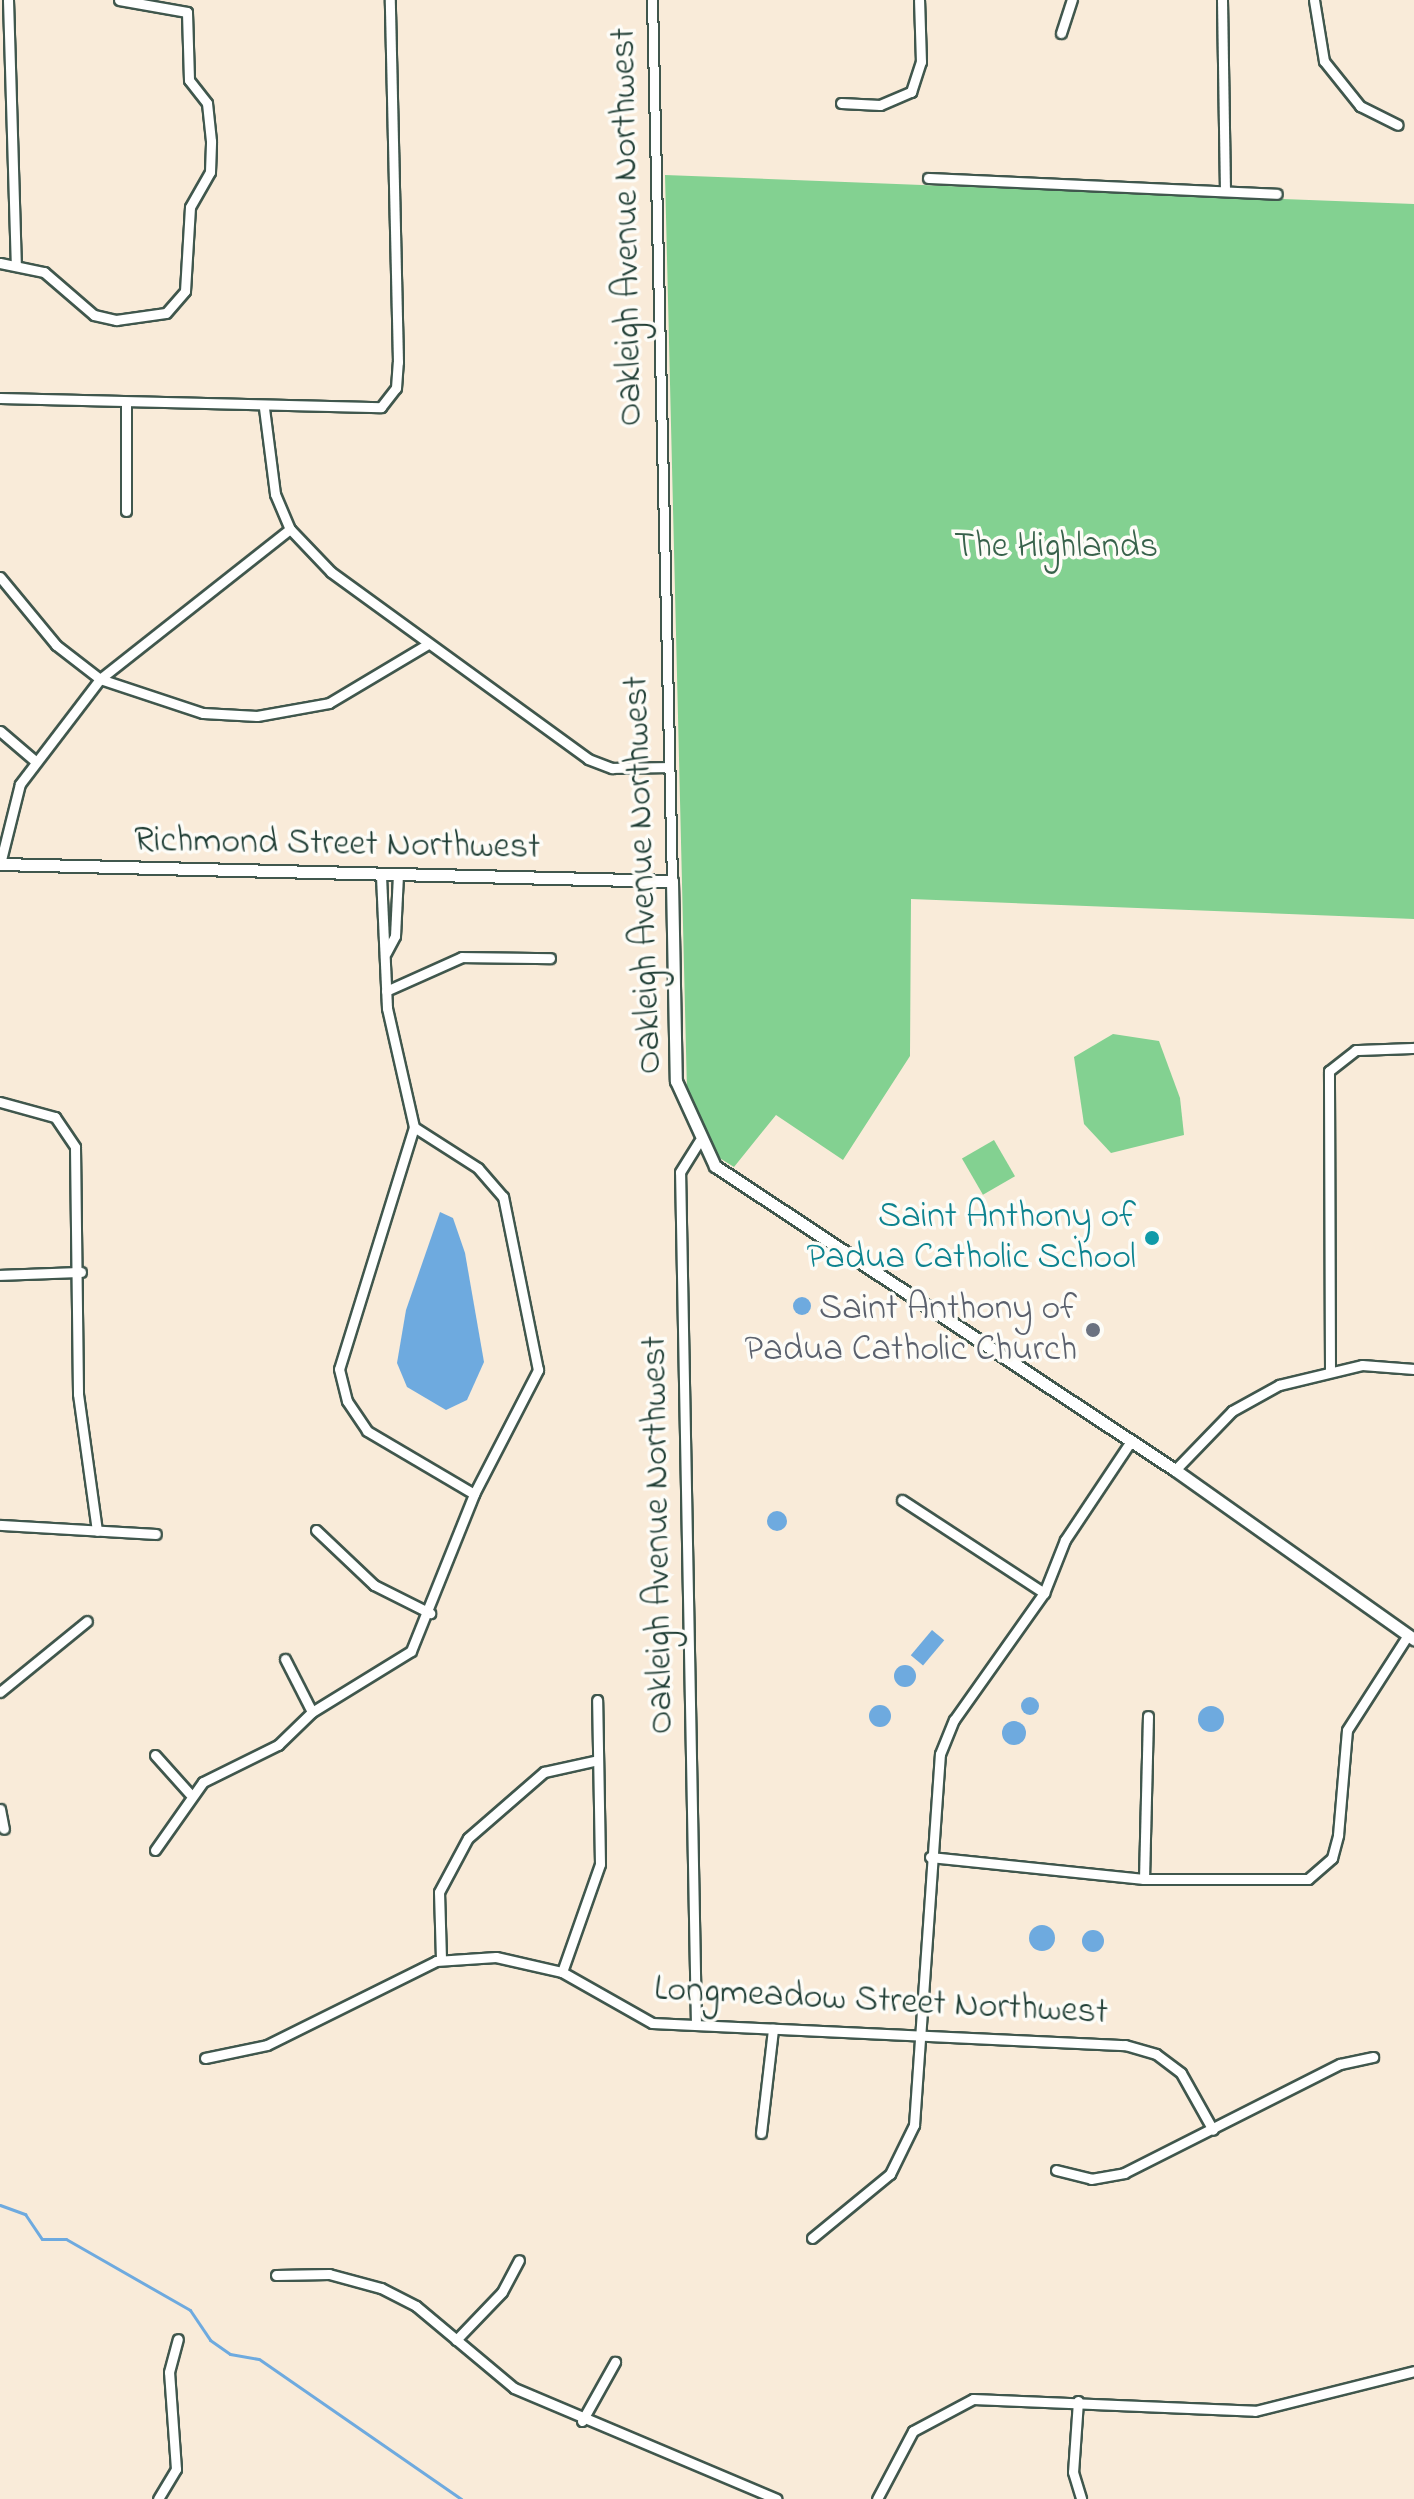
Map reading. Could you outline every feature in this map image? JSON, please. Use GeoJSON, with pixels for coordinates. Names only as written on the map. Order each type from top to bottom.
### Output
{"type":"FeatureCollection","features":[{"type":"Feature","properties":{"kind":"street"},"geometry":{"type":"LineString","coordinates":[[8,0],[16,264]]}},
{"type":"Feature","properties":{"kind":"street"},"geometry":{"type":"LineString","coordinates":[[0,263],[44,272],[94,315],[116,320],[166,313],[185,291],[190,207],[210,172],[211,141],[207,103],[189,80],[187,12],[119,0]]}},
{"type":"Feature","properties":{"kind":"street"},"geometry":{"type":"LineString","coordinates":[[0,398],[371,411],[396,388],[398,362],[390,0]]}},
{"type":"Feature","properties":{"kind":"street","name":"Oakleigh Avenue Northwest"},"geometry":{"type":"LineString","coordinates":[[652,0],[676,1081],[699,1141],[680,1172],[696,2025]]}},
{"type":"Feature","properties":{"kind":"street"},"geometry":{"type":"LineString","coordinates":[[841,103],[880,105],[911,92],[921,62],[919,0]]}},
{"type":"Feature","properties":{"kind":"street"},"geometry":{"type":"LineString","coordinates":[[1061,33],[1072,0]]}},
{"type":"Feature","properties":{"kind":"street"},"geometry":{"type":"LineString","coordinates":[[1222,0],[1225,191]]}},
{"type":"Feature","properties":{"kind":"street"},"geometry":{"type":"LineString","coordinates":[[1314,0],[1324,61],[1360,106],[1398,125]]}},
{"type":"Feature","properties":{"kind":"street"},"geometry":{"type":"LineString","coordinates":[[928,178],[1277,194]]}},
{"type":"Feature","properties":{"kind":"street"},"geometry":{"type":"LineString","coordinates":[[126,403],[126,511]]}},
{"type":"Feature","properties":{"kind":"street"},"geometry":{"type":"LineString","coordinates":[[264,408],[266,466],[290,529],[331,572],[588,759],[612,768],[668,767]]}},
{"type":"Feature","properties":{"kind":"street"},"geometry":{"type":"LineString","coordinates":[[0,864],[12,801],[34,760],[100,679],[290,529]]}},
{"type":"Feature","properties":{"kind":"street"},"geometry":{"type":"LineString","coordinates":[[0,577],[56,645],[100,679],[156,703],[203,713],[296,712],[367,686],[428,644]]}},
{"type":"Feature","properties":{"kind":"street"},"geometry":{"type":"LineString","coordinates":[[0,731],[34,760]]}},
{"type":"Feature","properties":{"kind":"street","name":"Richmond Street Northwest"},"geometry":{"type":"LineString","coordinates":[[0,864],[672,881]]}},
{"type":"Feature","properties":{"kind":"street"},"geometry":{"type":"LineString","coordinates":[[381,875],[386,991],[414,1127],[339,1369],[347,1401],[367,1431],[474,1494]]}},
{"type":"Feature","properties":{"kind":"street"},"geometry":{"type":"LineString","coordinates":[[386,953],[395,936],[398,875]]}},
{"type":"Feature","properties":{"kind":"street"},"geometry":{"type":"LineString","coordinates":[[386,991],[462,957],[550,958]]}},
{"type":"Feature","properties":{"kind":"street"},"geometry":{"type":"LineString","coordinates":[[1330,1370],[1329,1071],[1356,1050],[1414,1048]]}},
{"type":"Feature","properties":{"kind":"street"},"geometry":{"type":"LineString","coordinates":[[0,1102],[40,1109],[71,1138],[81,1272],[78,1394],[97,1531]]}},
{"type":"Feature","properties":{"kind":"street"},"geometry":{"type":"LineString","coordinates":[[155,1850],[190,1794],[278,1745],[312,1712],[393,1667],[411,1651],[430,1613],[474,1494],[532,1389],[535,1330],[503,1197],[478,1168],[414,1127]]}},
{"type":"Feature","properties":{"kind":"street"},"geometry":{"type":"LineString","coordinates":[[699,1141],[715,1166],[756,1199],[1175,1470],[1411,1637],[1347,1730],[1338,1835],[1322,1870],[1288,1883],[1144,1879],[930,1857]]}},
{"type":"Feature","properties":{"kind":"street"},"geometry":{"type":"LineString","coordinates":[[0,1275],[81,1272]]}},
{"type":"Feature","properties":{"kind":"street"},"geometry":{"type":"LineString","coordinates":[[1175,1470],[1232,1411],[1279,1385],[1330,1370],[1414,1369]]}},
{"type":"Feature","properties":{"kind":"street"},"geometry":{"type":"LineString","coordinates":[[812,2238],[860,2204],[905,2149],[917,2105],[933,1785],[954,1720],[1044,1593],[1065,1540],[1131,1441]]}},
{"type":"Feature","properties":{"kind":"street"},"geometry":{"type":"LineString","coordinates":[[902,1500],[1044,1593]]}},
{"type":"Feature","properties":{"kind":"street"},"geometry":{"type":"LineString","coordinates":[[0,1525],[156,1534]]}},
{"type":"Feature","properties":{"kind":"street"},"geometry":{"type":"LineString","coordinates":[[316,1530],[374,1585],[430,1613]]}},
{"type":"Feature","properties":{"kind":"street"},"geometry":{"type":"LineString","coordinates":[[0,1692],[87,1621]]}},
{"type":"Feature","properties":{"kind":"street"},"geometry":{"type":"LineString","coordinates":[[285,1659],[312,1712]]}},
{"type":"Feature","properties":{"kind":"street"},"geometry":{"type":"LineString","coordinates":[[562,1972],[598,1880],[597,1700]]}},
{"type":"Feature","properties":{"kind":"street"},"geometry":{"type":"LineString","coordinates":[[1144,1879],[1148,1716]]}},
{"type":"Feature","properties":{"kind":"street"},"geometry":{"type":"LineString","coordinates":[[155,1755],[190,1794]]}},
{"type":"Feature","properties":{"kind":"street"},"geometry":{"type":"LineString","coordinates":[[441,1959],[439,1892],[468,1838],[544,1772],[598,1760]]}},
{"type":"Feature","properties":{"kind":"street"},"geometry":{"type":"LineString","coordinates":[[0,1809],[4,1829]]}},
{"type":"Feature","properties":{"kind":"street","name":"Longmeadow Street Northwest"},"geometry":{"type":"LineString","coordinates":[[205,2058],[267,2045],[441,1959],[496,1957],[562,1972],[641,2018],[696,2025],[1125,2045],[1156,2054],[1189,2083],[1213,2130]]}},
{"type":"Feature","properties":{"kind":"street"},"geometry":{"type":"LineString","coordinates":[[761,2133],[773,2029]]}},
{"type":"Feature","properties":{"kind":"street"},"geometry":{"type":"LineString","coordinates":[[1056,2170],[1077,2178],[1117,2175],[1213,2130],[1340,2064],[1373,2057]]}},
{"type":"Feature","properties":{"kind":"street"},"geometry":{"type":"LineString","coordinates":[[456,2340],[502,2292],[519,2260]]}},
{"type":"Feature","properties":{"kind":"street"},"geometry":{"type":"LineString","coordinates":[[276,2275],[329,2274],[377,2286],[416,2306],[497,2377],[582,2421],[667,2447],[777,2499]]}},
{"type":"Feature","properties":{"kind":"street"},"geometry":{"type":"LineString","coordinates":[[158,2499],[176,2469],[169,2372],[178,2339]]}},
{"type":"Feature","properties":{"kind":"street"},"geometry":{"type":"LineString","coordinates":[[582,2421],[615,2362]]}},
{"type":"Feature","properties":{"kind":"street"},"geometry":{"type":"LineString","coordinates":[[877,2499],[901,2445],[940,2411],[1002,2395],[1255,2411],[1414,2371]]}},
{"type":"Feature","properties":{"kind":"street"},"geometry":{"type":"LineString","coordinates":[[1078,2401],[1073,2472],[1081,2499]]}},
{"type":"Feature","properties":{"kind":"green space","name":"The Highlands"},"geometry":{"type":"Polygon","coordinates":[[[665,175],[1414,204],[1414,919],[911,899],[910,1056],[843,1160],[776,1115],[734,1167],[718,1157],[687,1092],[665,175]]]}},
{"type":"Feature","properties":{"kind":"green space"},"geometry":{"type":"Polygon","coordinates":[[[1113,1034],[1159,1041],[1180,1098],[1184,1135],[1111,1153],[1084,1124],[1074,1057],[1113,1034]]]}},
{"type":"Feature","properties":{"kind":"green space"},"geometry":{"type":"Polygon","coordinates":[[[994,1140],[1015,1176],[983,1195],[962,1158],[994,1140]]]}},
{"type":"Feature","properties":{"kind":"water"},"geometry":{"type":"Polygon","coordinates":[[[440,1212],[453,1218],[465,1253],[484,1362],[467,1400],[446,1410],[407,1387],[397,1363],[406,1310],[440,1212]]]}},
{"type":"Feature","properties":{"kind":"water"},"geometry":{"type":"Polygon","coordinates":[[[798,1297],[806,1297],[811,1306],[809,1313],[798,1315],[793,1310],[793,1302],[798,1297]]]}},
{"type":"Feature","properties":{"kind":"water"},"geometry":{"type":"Polygon","coordinates":[[[777,1511],[784,1514],[787,1521],[784,1528],[777,1531],[770,1528],[767,1521],[770,1514],[777,1511]]]}},
{"type":"Feature","properties":{"kind":"water"},"geometry":{"type":"Polygon","coordinates":[[[932,1630],[944,1640],[923,1666],[911,1655],[932,1630]]]}},
{"type":"Feature","properties":{"kind":"water"},"geometry":{"type":"Polygon","coordinates":[[[905,1665],[913,1668],[916,1676],[913,1684],[905,1687],[897,1684],[894,1676],[897,1668],[905,1665]]]}},
{"type":"Feature","properties":{"kind":"water"},"geometry":{"type":"Polygon","coordinates":[[[1026,1697],[1034,1697],[1039,1706],[1037,1713],[1026,1715],[1021,1710],[1021,1702],[1026,1697]]]}},
{"type":"Feature","properties":{"kind":"water"},"geometry":{"type":"Polygon","coordinates":[[[880,1705],[888,1708],[891,1716],[888,1724],[880,1727],[872,1724],[869,1716],[872,1708],[880,1705]]]}},
{"type":"Feature","properties":{"kind":"water"},"geometry":{"type":"Polygon","coordinates":[[[1211,1706],[1220,1710],[1224,1719],[1220,1728],[1211,1732],[1202,1728],[1198,1719],[1202,1710],[1211,1706]]]}},
{"type":"Feature","properties":{"kind":"water"},"geometry":{"type":"Polygon","coordinates":[[[1014,1721],[1025,1728],[1026,1733],[1019,1744],[1014,1745],[1003,1738],[1002,1733],[1009,1722],[1014,1721]]]}},
{"type":"Feature","properties":{"kind":"water"},"geometry":{"type":"Polygon","coordinates":[[[1042,1925],[1051,1929],[1055,1938],[1051,1947],[1042,1951],[1033,1947],[1029,1938],[1033,1929],[1042,1925]]]}},
{"type":"Feature","properties":{"kind":"water"},"geometry":{"type":"Polygon","coordinates":[[[1093,1930],[1101,1933],[1104,1941],[1101,1949],[1093,1952],[1085,1949],[1082,1941],[1085,1933],[1093,1930]]]}},
{"type":"Feature","properties":{"kind":"waterway"},"geometry":{"type":"LineString","coordinates":[[0,2205],[25,2214],[42,2239],[66,2239],[190,2310],[210,2340],[230,2354],[259,2359],[461,2499]]}},
{"type":"Feature","properties":{"kind":"place","name":"Saint Anthony of Padua Catholic School"},"geometry":{"type":"Point","coordinates":[1152,1238]}},
{"type":"Feature","properties":{"kind":"place","name":"Saint Anthony of Padua Catholic Church"},"geometry":{"type":"Point","coordinates":[1093,1330]}}]}
